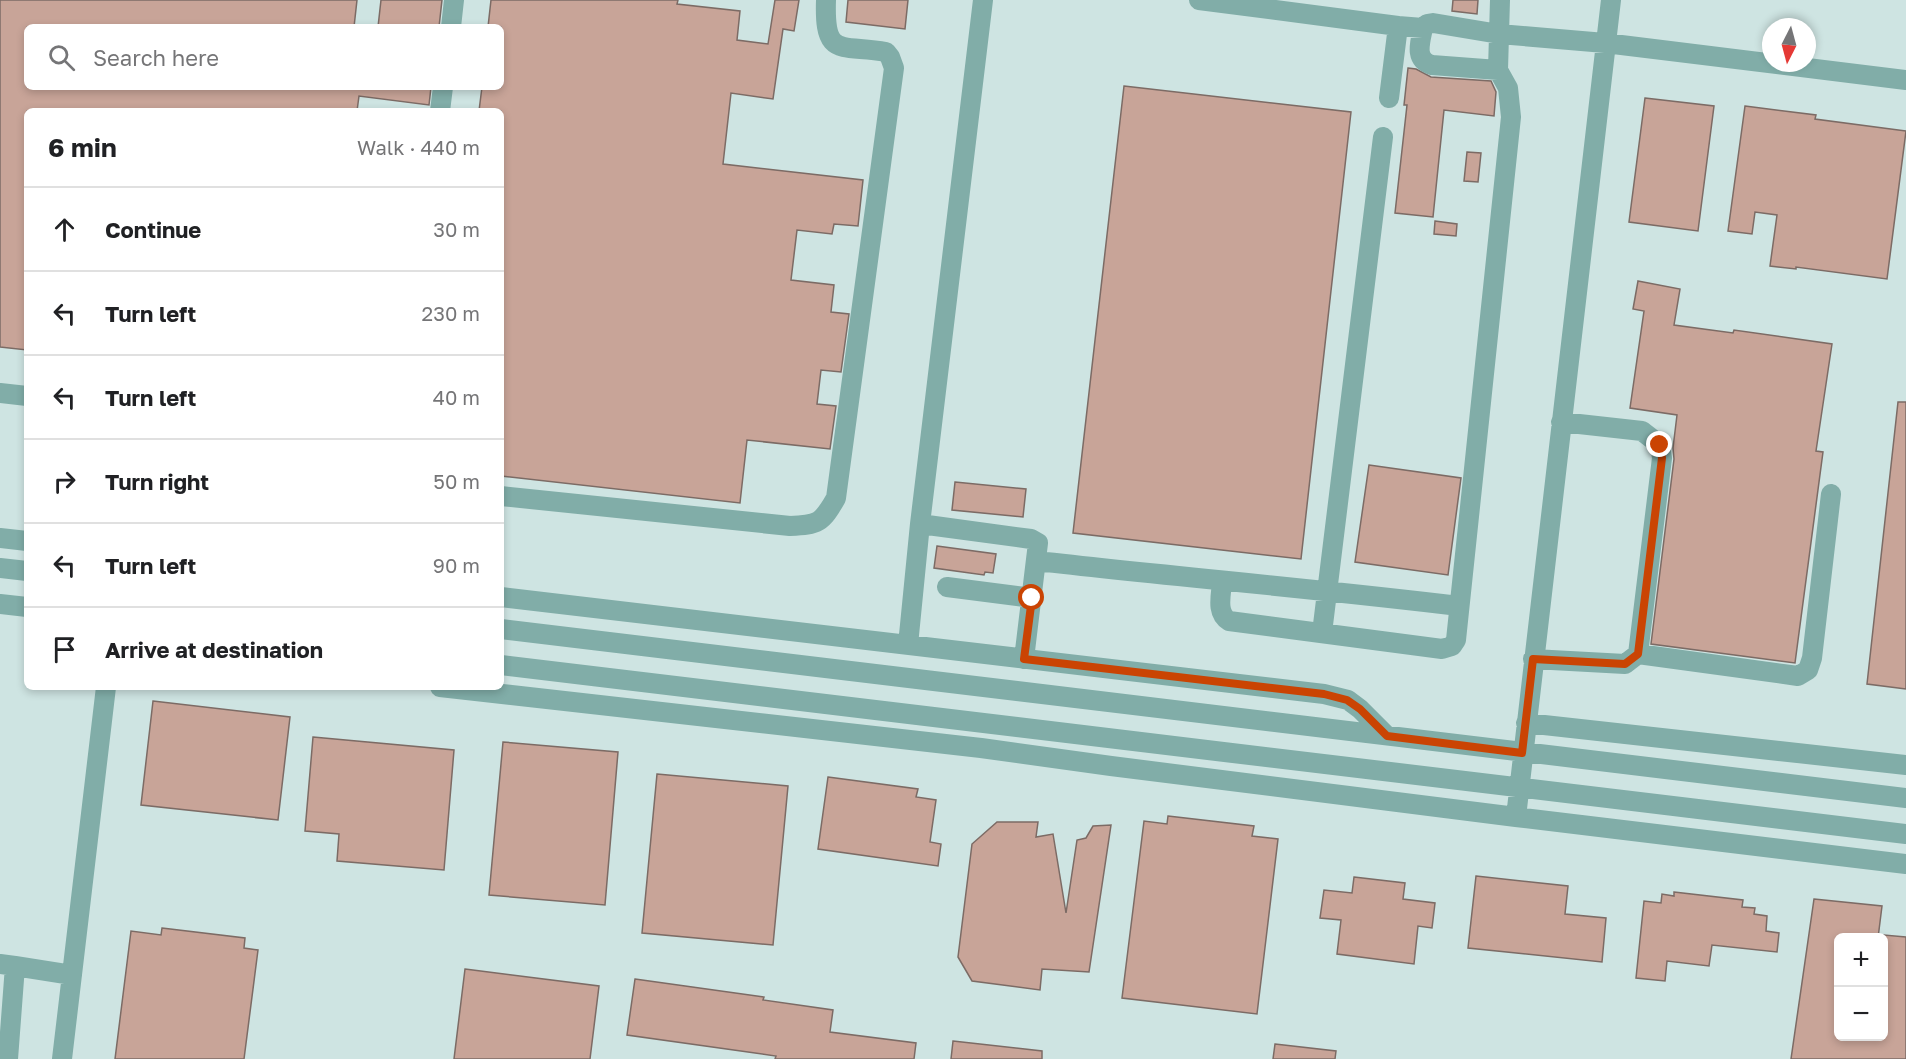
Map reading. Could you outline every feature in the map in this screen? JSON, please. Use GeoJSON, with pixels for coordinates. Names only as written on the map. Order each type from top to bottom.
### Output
{"type":"FeatureCollection","features":[{"type":"Feature","properties":{"kind":"street"},"geometry":{"type":"LineString","coordinates":[[451,24],[454,0]]}},
{"type":"Feature","properties":{"kind":"street"},"geometry":{"type":"LineString","coordinates":[[504,496],[790,526],[812,525],[826,515],[836,498],[894,68],[891,57],[886,52],[844,47],[832,40],[827,32],[826,0]]}},
{"type":"Feature","properties":{"kind":"street"},"geometry":{"type":"LineString","coordinates":[[908,645],[920,524],[983,0]]}},
{"type":"Feature","properties":{"kind":"street"},"geometry":{"type":"LineString","coordinates":[[1199,0],[1398,26],[1422,28],[1433,23],[1499,34],[1605,43],[1906,80]]}},
{"type":"Feature","properties":{"kind":"street"},"geometry":{"type":"LineString","coordinates":[[1222,582],[1220,610],[1223,617],[1229,621],[1442,649],[1452,646],[1456,640],[1511,117],[1508,88],[1498,70],[1500,0]]}},
{"type":"Feature","properties":{"kind":"street"},"geometry":{"type":"LineString","coordinates":[[1516,817],[1611,0]]}},
{"type":"Feature","properties":{"kind":"street"},"geometry":{"type":"LineString","coordinates":[[1389,99],[1398,26]]}},
{"type":"Feature","properties":{"kind":"street"},"geometry":{"type":"LineString","coordinates":[[1422,28],[1419,51],[1420,58],[1425,63],[1498,70]]}},
{"type":"Feature","properties":{"kind":"street"},"geometry":{"type":"LineString","coordinates":[[440,108],[443,90]]}},
{"type":"Feature","properties":{"kind":"street"},"geometry":{"type":"LineString","coordinates":[[1322,633],[1383,137]]}},
{"type":"Feature","properties":{"kind":"street"},"geometry":{"type":"LineString","coordinates":[[0,393],[24,396]]}},
{"type":"Feature","properties":{"kind":"street"},"geometry":{"type":"LineString","coordinates":[[1561,422],[1642,431],[1660,445],[1662,458],[1638,654]]}},
{"type":"Feature","properties":{"kind":"street"},"geometry":{"type":"LineString","coordinates":[[1533,659],[1625,664],[1638,654],[1798,676],[1808,670],[1812,658],[1831,494]]}},
{"type":"Feature","properties":{"kind":"street"},"geometry":{"type":"LineString","coordinates":[[920,524],[1031,539],[1038,543],[1024,659]]}},
{"type":"Feature","properties":{"kind":"street"},"geometry":{"type":"LineString","coordinates":[[0,538],[24,541]]}},
{"type":"Feature","properties":{"kind":"street"},"geometry":{"type":"LineString","coordinates":[[1037,561],[1222,582],[1327,590],[1459,606]]}},
{"type":"Feature","properties":{"kind":"street"},"geometry":{"type":"LineString","coordinates":[[0,568],[24,572]]}},
{"type":"Feature","properties":{"kind":"street"},"geometry":{"type":"LineString","coordinates":[[947,587],[1032,598]]}},
{"type":"Feature","properties":{"kind":"street"},"geometry":{"type":"LineString","coordinates":[[504,597],[1324,694],[1347,700],[1360,709],[1387,736]]}},
{"type":"Feature","properties":{"kind":"street"},"geometry":{"type":"LineString","coordinates":[[0,604],[24,607]]}},
{"type":"Feature","properties":{"kind":"street"},"geometry":{"type":"LineString","coordinates":[[504,629],[1906,798]]}},
{"type":"Feature","properties":{"kind":"street"},"geometry":{"type":"LineString","coordinates":[[504,664],[1906,834]]}},
{"type":"Feature","properties":{"kind":"street"},"geometry":{"type":"LineString","coordinates":[[62,1059],[106,690]]}},
{"type":"Feature","properties":{"kind":"street"},"geometry":{"type":"LineString","coordinates":[[468,690],[981,748],[1516,817],[1906,864]]}},
{"type":"Feature","properties":{"kind":"street"},"geometry":{"type":"LineString","coordinates":[[1526,723],[1906,765]]}},
{"type":"Feature","properties":{"kind":"street"},"geometry":{"type":"LineString","coordinates":[[8,1059],[8,965],[72,975]]}},
{"type":"Feature","properties":{"kind":"building"},"geometry":{"type":"Polygon","coordinates":[[[0,0],[357,0],[354,24],[24,24],[24,90],[431,90],[429,105],[359,96],[357,108],[24,108],[24,350],[0,347],[0,0]]]}},
{"type":"Feature","properties":{"kind":"building"},"geometry":{"type":"Polygon","coordinates":[[[381,0],[442,0],[439,24],[378,24],[381,0]]]}},
{"type":"Feature","properties":{"kind":"building"},"geometry":{"type":"Polygon","coordinates":[[[491,0],[678,0],[677,4],[740,11],[737,40],[768,44],[775,0],[799,0],[794,31],[783,29],[773,99],[731,93],[723,164],[863,180],[858,226],[834,224],[832,234],[797,230],[791,280],[834,285],[831,312],[849,314],[841,372],[821,370],[817,404],[836,406],[830,449],[747,440],[740,503],[504,476],[504,108],[479,108],[482,90],[504,90],[504,24],[488,24],[491,0]]]}},
{"type":"Feature","properties":{"kind":"building"},"geometry":{"type":"Polygon","coordinates":[[[848,0],[908,0],[905,29],[846,22],[848,0]]]}},
{"type":"Feature","properties":{"kind":"building"},"geometry":{"type":"Polygon","coordinates":[[[1453,0],[1478,0],[1477,14],[1452,11],[1453,0]]]}},
{"type":"Feature","properties":{"kind":"building"},"geometry":{"type":"Polygon","coordinates":[[[1408,68],[1416,69],[1431,77],[1491,81],[1496,92],[1494,116],[1444,110],[1433,217],[1395,213],[1407,105],[1404,105],[1408,68]]]}},
{"type":"Feature","properties":{"kind":"building"},"geometry":{"type":"Polygon","coordinates":[[[1124,86],[1351,112],[1301,559],[1073,533],[1124,86]]]}},
{"type":"Feature","properties":{"kind":"building"},"geometry":{"type":"Polygon","coordinates":[[[1645,98],[1714,106],[1698,231],[1629,222],[1645,98]]]}},
{"type":"Feature","properties":{"kind":"building"},"geometry":{"type":"Polygon","coordinates":[[[1745,106],[1816,115],[1815,119],[1906,131],[1887,279],[1796,267],[1796,269],[1770,266],[1777,215],[1755,212],[1752,234],[1728,231],[1745,106]]]}},
{"type":"Feature","properties":{"kind":"building"},"geometry":{"type":"Polygon","coordinates":[[[1467,152],[1481,153],[1478,182],[1464,181],[1467,152]]]}},
{"type":"Feature","properties":{"kind":"building"},"geometry":{"type":"Polygon","coordinates":[[[1435,221],[1457,224],[1456,236],[1434,234],[1435,221]]]}},
{"type":"Feature","properties":{"kind":"building"},"geometry":{"type":"Polygon","coordinates":[[[1638,281],[1680,289],[1674,325],[1733,333],[1734,330],[1832,344],[1816,451],[1823,452],[1795,663],[1651,644],[1674,459],[1677,415],[1630,408],[1644,311],[1633,309],[1638,281]]]}},
{"type":"Feature","properties":{"kind":"building"},"geometry":{"type":"Polygon","coordinates":[[[1898,402],[1906,402],[1906,689],[1867,684],[1898,402]]]}},
{"type":"Feature","properties":{"kind":"building"},"geometry":{"type":"Polygon","coordinates":[[[1369,465],[1461,478],[1448,575],[1355,562],[1369,465]]]}},
{"type":"Feature","properties":{"kind":"building"},"geometry":{"type":"Polygon","coordinates":[[[955,482],[1026,489],[1023,517],[952,510],[955,482]]]}},
{"type":"Feature","properties":{"kind":"building"},"geometry":{"type":"Polygon","coordinates":[[[937,546],[996,554],[993,573],[985,572],[984,575],[934,568],[937,546]]]}},
{"type":"Feature","properties":{"kind":"building"},"geometry":{"type":"Polygon","coordinates":[[[153,701],[290,717],[278,820],[141,805],[153,701]]]}},
{"type":"Feature","properties":{"kind":"building"},"geometry":{"type":"Polygon","coordinates":[[[313,737],[454,750],[444,870],[337,861],[339,834],[305,831],[313,737]]]}},
{"type":"Feature","properties":{"kind":"building"},"geometry":{"type":"Polygon","coordinates":[[[503,742],[618,752],[605,905],[489,895],[503,742]]]}},
{"type":"Feature","properties":{"kind":"building"},"geometry":{"type":"Polygon","coordinates":[[[657,774],[788,786],[773,945],[642,933],[657,774]]]}},
{"type":"Feature","properties":{"kind":"building"},"geometry":{"type":"Polygon","coordinates":[[[828,777],[918,789],[916,797],[936,800],[930,842],[941,844],[938,866],[818,849],[828,777]]]}},
{"type":"Feature","properties":{"kind":"building"},"geometry":{"type":"Polygon","coordinates":[[[1168,816],[1254,826],[1252,836],[1278,839],[1257,1014],[1122,998],[1144,821],[1167,824],[1168,816]]]}},
{"type":"Feature","properties":{"kind":"building"},"geometry":{"type":"Polygon","coordinates":[[[997,822],[1038,822],[1036,837],[1053,834],[1066,913],[1077,840],[1086,838],[1093,826],[1111,825],[1089,972],[1042,969],[1040,990],[972,981],[958,957],[972,844],[997,822]]]}},
{"type":"Feature","properties":{"kind":"building"},"geometry":{"type":"Polygon","coordinates":[[[1476,876],[1568,886],[1565,914],[1606,918],[1602,962],[1468,948],[1476,876]]]}},
{"type":"Feature","properties":{"kind":"building"},"geometry":{"type":"Polygon","coordinates":[[[1354,877],[1405,883],[1403,899],[1435,903],[1432,928],[1418,926],[1414,964],[1337,954],[1341,920],[1320,918],[1324,890],[1352,893],[1354,877]]]}},
{"type":"Feature","properties":{"kind":"building"},"geometry":{"type":"Polygon","coordinates":[[[1674,892],[1743,900],[1742,907],[1755,908],[1754,914],[1767,916],[1766,931],[1779,933],[1777,952],[1712,945],[1709,966],[1667,961],[1665,981],[1636,978],[1644,901],[1661,903],[1662,894],[1674,896],[1674,892]]]}},
{"type":"Feature","properties":{"kind":"building"},"geometry":{"type":"Polygon","coordinates":[[[1814,899],[1882,906],[1879,933],[1834,933],[1834,1041],[1888,1041],[1888,935],[1906,937],[1906,1059],[1791,1059],[1814,899]]]}},
{"type":"Feature","properties":{"kind":"building"},"geometry":{"type":"Polygon","coordinates":[[[162,928],[245,938],[244,948],[258,950],[244,1059],[115,1059],[131,931],[161,935],[162,928]]]}},
{"type":"Feature","properties":{"kind":"building"},"geometry":{"type":"Polygon","coordinates":[[[465,969],[599,986],[590,1059],[454,1059],[465,969]]]}},
{"type":"Feature","properties":{"kind":"building"},"geometry":{"type":"Polygon","coordinates":[[[635,979],[764,997],[763,1000],[833,1010],[830,1032],[916,1043],[914,1059],[775,1059],[776,1056],[627,1035],[635,979]]]}},
{"type":"Feature","properties":{"kind":"building"},"geometry":{"type":"Polygon","coordinates":[[[953,1041],[1042,1051],[1042,1059],[951,1059],[953,1041]]]}},
{"type":"Feature","properties":{"kind":"building"},"geometry":{"type":"Polygon","coordinates":[[[1275,1044],[1336,1051],[1335,1059],[1273,1059],[1275,1044]]]}},
{"type":"Feature","properties":{"kind":"route"},"geometry":{"type":"LineString","coordinates":[[1032,598],[1024,659],[1324,694],[1347,700],[1360,709],[1387,736],[1522,753],[1533,659],[1625,664],[1638,654],[1662,458],[1660,445]]}}]}
